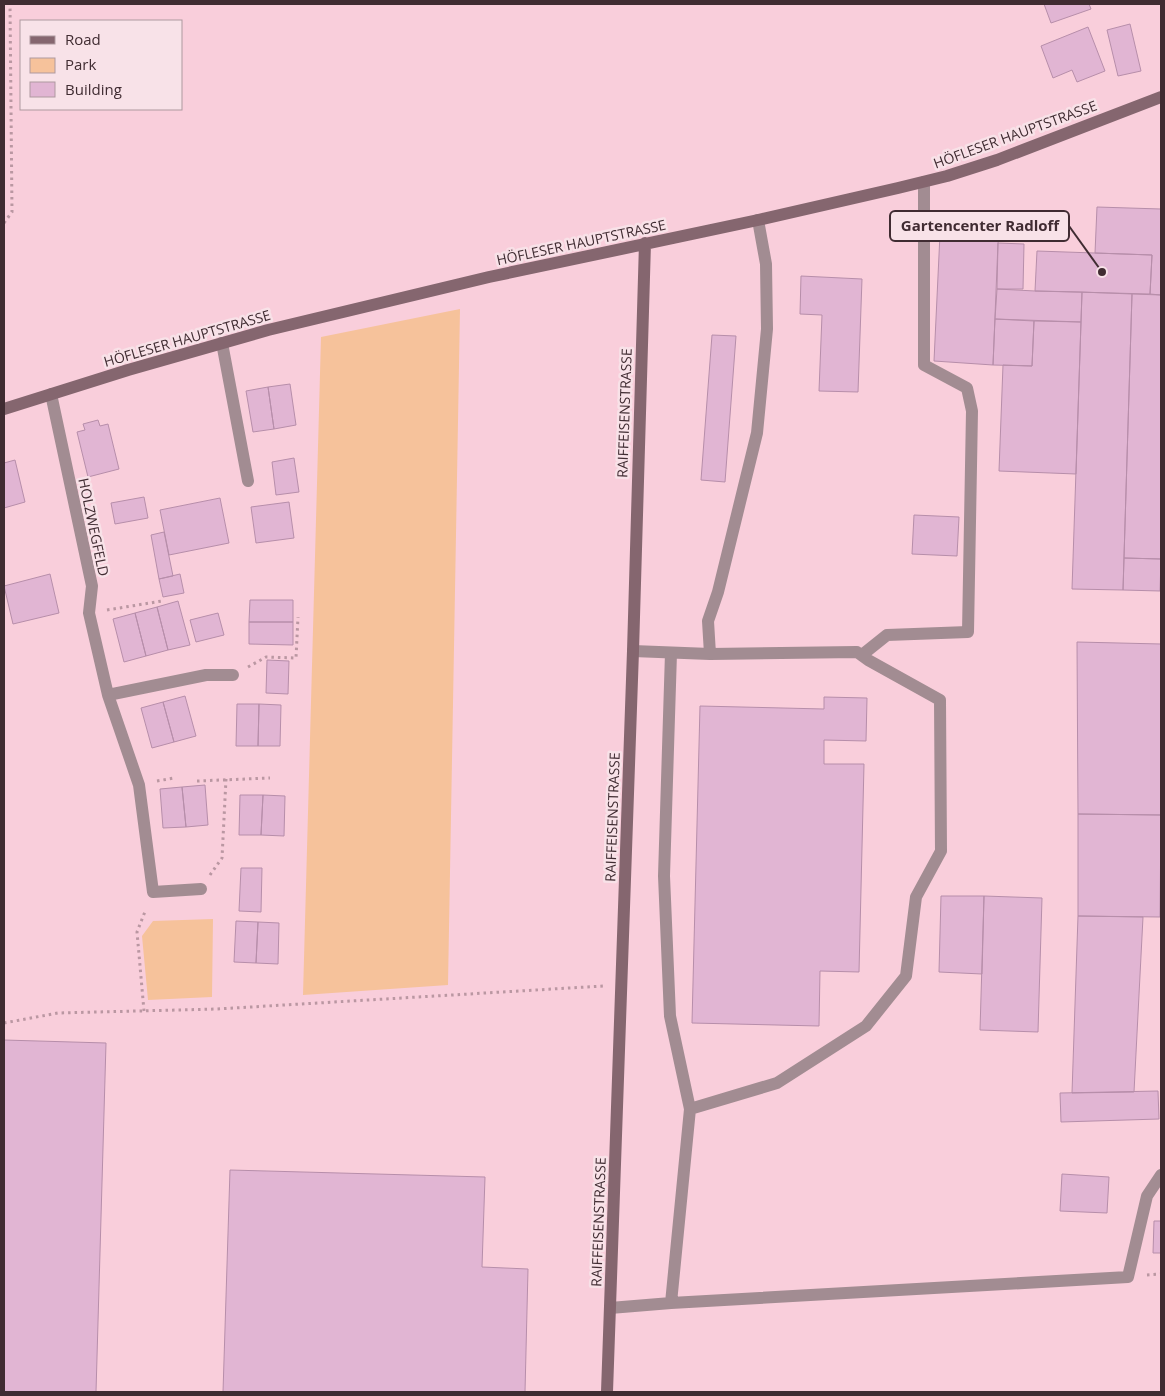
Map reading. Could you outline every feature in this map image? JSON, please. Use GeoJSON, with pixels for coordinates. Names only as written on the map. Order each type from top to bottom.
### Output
{"type":"FeatureCollection","features":[{"type":"Feature","properties":{"kind":"street","name":"HÖFLESER HAUPTSTRASSE"},"geometry":{"type":"LineString","coordinates":[[4,409],[278,328],[489,277],[758,220],[924,182],[997,160],[1161,97]]}},
{"type":"Feature","properties":{"kind":"street"},"geometry":{"type":"LineString","coordinates":[[862,655],[887,635],[968,632],[972,411],[967,388],[924,365],[924,182]]}},
{"type":"Feature","properties":{"kind":"street"},"geometry":{"type":"LineString","coordinates":[[710,654],[708,621],[718,592],[757,433],[767,329],[766,264],[758,220]]}},
{"type":"Feature","properties":{"kind":"street","name":"RAIFFEISENSTRASSE"},"geometry":{"type":"LineString","coordinates":[[607,1392],[645,244]]}},
{"type":"Feature","properties":{"kind":"street"},"geometry":{"type":"LineString","coordinates":[[222,343],[248,481]]}},
{"type":"Feature","properties":{"kind":"street","name":"HOLZWEGFELD"},"geometry":{"type":"LineString","coordinates":[[51,394],[92,586],[90,613],[108,695],[139,785],[153,892]]}},
{"type":"Feature","properties":{"kind":"street"},"geometry":{"type":"LineString","coordinates":[[633,651],[710,654],[857,652],[940,700],[942,851],[916,897],[906,976],[866,1026],[777,1083],[690,1109]]}},
{"type":"Feature","properties":{"kind":"street"},"geometry":{"type":"LineString","coordinates":[[671,653],[664,876],[670,1016],[690,1109],[671,1303]]}},
{"type":"Feature","properties":{"kind":"street"},"geometry":{"type":"LineString","coordinates":[[108,695],[206,675],[233,675]]}},
{"type":"Feature","properties":{"kind":"street"},"geometry":{"type":"LineString","coordinates":[[153,892],[201,889]]}},
{"type":"Feature","properties":{"kind":"street"},"geometry":{"type":"LineString","coordinates":[[610,1308],[1128,1276],[1147,1196],[1161,1175]]}},
{"type":"Feature","properties":{"kind":"path"},"geometry":{"type":"LineString","coordinates":[[4,223],[12,212],[10,4]]}},
{"type":"Feature","properties":{"kind":"path"},"geometry":{"type":"LineString","coordinates":[[90,613],[162,601]]}},
{"type":"Feature","properties":{"kind":"path"},"geometry":{"type":"LineString","coordinates":[[233,675],[266,657],[296,658],[298,617]]}},
{"type":"Feature","properties":{"kind":"path"},"geometry":{"type":"LineString","coordinates":[[197,781],[270,778]]}},
{"type":"Feature","properties":{"kind":"path"},"geometry":{"type":"LineString","coordinates":[[201,889],[222,858],[226,780]]}},
{"type":"Feature","properties":{"kind":"path"},"geometry":{"type":"LineString","coordinates":[[144,1011],[137,932],[153,892]]}},
{"type":"Feature","properties":{"kind":"path"},"geometry":{"type":"LineString","coordinates":[[4,1022],[58,1013],[227,1008],[621,985]]}},
{"type":"Feature","properties":{"kind":"green space"},"geometry":{"type":"Polygon","coordinates":[[[460,309],[448,985],[303,995],[321,337],[460,309]]]}},
{"type":"Feature","properties":{"kind":"green space"},"geometry":{"type":"Polygon","coordinates":[[[213,919],[212,997],[148,1000],[142,936],[153,921],[213,919]]]}},
{"type":"Feature","properties":{"kind":"building"},"geometry":{"type":"Polygon","coordinates":[[[1044,4],[1089,4],[1091,9],[1051,23],[1044,4]]]}},
{"type":"Feature","properties":{"kind":"building"},"geometry":{"type":"Polygon","coordinates":[[[1130,24],[1141,71],[1118,76],[1107,30],[1130,24]]]}},
{"type":"Feature","properties":{"kind":"building"},"geometry":{"type":"Polygon","coordinates":[[[1088,27],[1105,71],[1077,82],[1072,70],[1053,78],[1041,46],[1088,27]]]}},
{"type":"Feature","properties":{"kind":"building"},"geometry":{"type":"Polygon","coordinates":[[[1097,207],[1161,209],[1161,295],[1150,294],[1152,255],[1095,253],[1097,207]]]}},
{"type":"Feature","properties":{"kind":"building"},"geometry":{"type":"Polygon","coordinates":[[[940,234],[999,237],[993,365],[934,361],[940,234]]]}},
{"type":"Feature","properties":{"kind":"building"},"geometry":{"type":"Polygon","coordinates":[[[998,243],[1024,244],[1023,289],[997,289],[998,243]]]}},
{"type":"Feature","properties":{"kind":"building"},"geometry":{"type":"Polygon","coordinates":[[[1037,251],[1152,255],[1150,294],[1035,291],[1037,251]]]}},
{"type":"Feature","properties":{"kind":"building"},"geometry":{"type":"Polygon","coordinates":[[[801,276],[862,279],[858,392],[819,391],[822,315],[800,314],[801,276]]]}},
{"type":"Feature","properties":{"kind":"building"},"geometry":{"type":"Polygon","coordinates":[[[997,289],[1082,292],[1081,322],[995,319],[997,289]]]}},
{"type":"Feature","properties":{"kind":"building"},"geometry":{"type":"Polygon","coordinates":[[[1082,292],[1132,294],[1123,590],[1072,589],[1082,292]]]}},
{"type":"Feature","properties":{"kind":"building"},"geometry":{"type":"Polygon","coordinates":[[[1132,294],[1161,295],[1161,559],[1124,558],[1132,294]]]}},
{"type":"Feature","properties":{"kind":"building"},"geometry":{"type":"Polygon","coordinates":[[[995,319],[1034,321],[1032,366],[993,365],[995,319]]]}},
{"type":"Feature","properties":{"kind":"building"},"geometry":{"type":"Polygon","coordinates":[[[1034,321],[1081,322],[1076,474],[999,471],[1003,365],[1032,366],[1034,321]]]}},
{"type":"Feature","properties":{"kind":"building"},"geometry":{"type":"Polygon","coordinates":[[[712,335],[736,336],[725,482],[701,480],[712,335]]]}},
{"type":"Feature","properties":{"kind":"building"},"geometry":{"type":"Polygon","coordinates":[[[290,384],[296,425],[274,429],[268,387],[290,384]]]}},
{"type":"Feature","properties":{"kind":"building"},"geometry":{"type":"Polygon","coordinates":[[[268,387],[274,429],[253,432],[246,391],[268,387]]]}},
{"type":"Feature","properties":{"kind":"building"},"geometry":{"type":"Polygon","coordinates":[[[98,420],[100,426],[108,424],[119,469],[88,477],[77,432],[85,430],[83,424],[98,420]]]}},
{"type":"Feature","properties":{"kind":"building"},"geometry":{"type":"Polygon","coordinates":[[[294,458],[299,492],[276,495],[272,462],[294,458]]]}},
{"type":"Feature","properties":{"kind":"building"},"geometry":{"type":"Polygon","coordinates":[[[15,460],[25,502],[4,508],[4,463],[15,460]]]}},
{"type":"Feature","properties":{"kind":"building"},"geometry":{"type":"Polygon","coordinates":[[[144,497],[148,518],[115,524],[111,503],[144,497]]]}},
{"type":"Feature","properties":{"kind":"building"},"geometry":{"type":"Polygon","coordinates":[[[220,498],[229,543],[169,555],[160,510],[220,498]]]}},
{"type":"Feature","properties":{"kind":"building"},"geometry":{"type":"Polygon","coordinates":[[[289,502],[294,538],[256,543],[251,507],[289,502]]]}},
{"type":"Feature","properties":{"kind":"building"},"geometry":{"type":"Polygon","coordinates":[[[914,515],[959,517],[957,556],[912,554],[914,515]]]}},
{"type":"Feature","properties":{"kind":"building"},"geometry":{"type":"Polygon","coordinates":[[[164,532],[173,576],[159,579],[151,535],[164,532]]]}},
{"type":"Feature","properties":{"kind":"building"},"geometry":{"type":"Polygon","coordinates":[[[1124,558],[1161,559],[1160,591],[1123,590],[1124,558]]]}},
{"type":"Feature","properties":{"kind":"building"},"geometry":{"type":"Polygon","coordinates":[[[50,574],[59,613],[13,624],[4,586],[50,574]]]}},
{"type":"Feature","properties":{"kind":"building"},"geometry":{"type":"Polygon","coordinates":[[[180,574],[184,593],[163,597],[159,579],[180,574]]]}},
{"type":"Feature","properties":{"kind":"building"},"geometry":{"type":"Polygon","coordinates":[[[250,600],[293,600],[293,622],[249,622],[250,600]]]}},
{"type":"Feature","properties":{"kind":"building"},"geometry":{"type":"Polygon","coordinates":[[[178,601],[190,645],[168,650],[157,607],[178,601]]]}},
{"type":"Feature","properties":{"kind":"building"},"geometry":{"type":"Polygon","coordinates":[[[157,607],[168,650],[146,656],[135,613],[157,607]]]}},
{"type":"Feature","properties":{"kind":"building"},"geometry":{"type":"Polygon","coordinates":[[[135,613],[146,656],[124,662],[113,619],[135,613]]]}},
{"type":"Feature","properties":{"kind":"building"},"geometry":{"type":"Polygon","coordinates":[[[218,613],[224,635],[196,642],[190,620],[218,613]]]}},
{"type":"Feature","properties":{"kind":"building"},"geometry":{"type":"Polygon","coordinates":[[[249,622],[293,622],[293,645],[249,644],[249,622]]]}},
{"type":"Feature","properties":{"kind":"building"},"geometry":{"type":"Polygon","coordinates":[[[1077,642],[1161,644],[1161,815],[1078,814],[1077,642]]]}},
{"type":"Feature","properties":{"kind":"building"},"geometry":{"type":"Polygon","coordinates":[[[267,660],[289,661],[288,694],[266,693],[267,660]]]}},
{"type":"Feature","properties":{"kind":"building"},"geometry":{"type":"Polygon","coordinates":[[[185,696],[196,736],[174,742],[163,702],[185,696]]]}},
{"type":"Feature","properties":{"kind":"building"},"geometry":{"type":"Polygon","coordinates":[[[824,697],[867,698],[866,741],[824,740],[824,764],[864,764],[859,972],[820,971],[819,1026],[692,1023],[700,706],[824,709],[824,697]]]}},
{"type":"Feature","properties":{"kind":"building"},"geometry":{"type":"Polygon","coordinates":[[[163,702],[174,742],[152,748],[141,708],[163,702]]]}},
{"type":"Feature","properties":{"kind":"building"},"geometry":{"type":"Polygon","coordinates":[[[237,704],[259,704],[258,746],[236,746],[237,704]]]}},
{"type":"Feature","properties":{"kind":"building"},"geometry":{"type":"Polygon","coordinates":[[[259,704],[281,705],[280,746],[258,746],[259,704]]]}},
{"type":"Feature","properties":{"kind":"building"},"geometry":{"type":"Polygon","coordinates":[[[205,785],[208,825],[186,827],[182,787],[205,785]]]}},
{"type":"Feature","properties":{"kind":"building"},"geometry":{"type":"Polygon","coordinates":[[[182,787],[186,827],[163,828],[160,789],[182,787]]]}},
{"type":"Feature","properties":{"kind":"building"},"geometry":{"type":"Polygon","coordinates":[[[240,795],[263,795],[261,835],[239,835],[240,795]]]}},
{"type":"Feature","properties":{"kind":"building"},"geometry":{"type":"Polygon","coordinates":[[[263,795],[285,796],[284,836],[261,835],[263,795]]]}},
{"type":"Feature","properties":{"kind":"building"},"geometry":{"type":"Polygon","coordinates":[[[1078,814],[1161,815],[1160,917],[1078,916],[1078,814]]]}},
{"type":"Feature","properties":{"kind":"building"},"geometry":{"type":"Polygon","coordinates":[[[241,868],[262,868],[261,912],[239,911],[241,868]]]}},
{"type":"Feature","properties":{"kind":"building"},"geometry":{"type":"Polygon","coordinates":[[[941,896],[984,896],[982,974],[939,972],[941,896]]]}},
{"type":"Feature","properties":{"kind":"building"},"geometry":{"type":"Polygon","coordinates":[[[984,896],[1042,898],[1038,1032],[980,1030],[984,896]]]}},
{"type":"Feature","properties":{"kind":"building"},"geometry":{"type":"Polygon","coordinates":[[[1078,916],[1143,917],[1134,1092],[1072,1093],[1078,916]]]}},
{"type":"Feature","properties":{"kind":"building"},"geometry":{"type":"Polygon","coordinates":[[[236,921],[258,922],[256,963],[234,962],[236,921]]]}},
{"type":"Feature","properties":{"kind":"building"},"geometry":{"type":"Polygon","coordinates":[[[258,922],[279,923],[278,964],[256,963],[258,922]]]}},
{"type":"Feature","properties":{"kind":"building"},"geometry":{"type":"Polygon","coordinates":[[[4,1040],[106,1043],[96,1392],[4,1392],[4,1040]]]}},
{"type":"Feature","properties":{"kind":"building"},"geometry":{"type":"Polygon","coordinates":[[[1158,1091],[1159,1119],[1061,1122],[1060,1093],[1158,1091]]]}},
{"type":"Feature","properties":{"kind":"building"},"geometry":{"type":"Polygon","coordinates":[[[230,1170],[485,1177],[482,1267],[528,1269],[525,1392],[223,1392],[230,1170]]]}},
{"type":"Feature","properties":{"kind":"building"},"geometry":{"type":"Polygon","coordinates":[[[1062,1174],[1109,1177],[1107,1213],[1060,1211],[1062,1174]]]}},
{"type":"Feature","properties":{"kind":"building"},"geometry":{"type":"Polygon","coordinates":[[[1154,1221],[1161,1221],[1161,1253],[1153,1253],[1154,1221]]]}},
{"type":"Feature","properties":{"kind":"place","name":"Gartencenter Radloff"},"geometry":{"type":"Point","coordinates":[1102,272]}}]}
